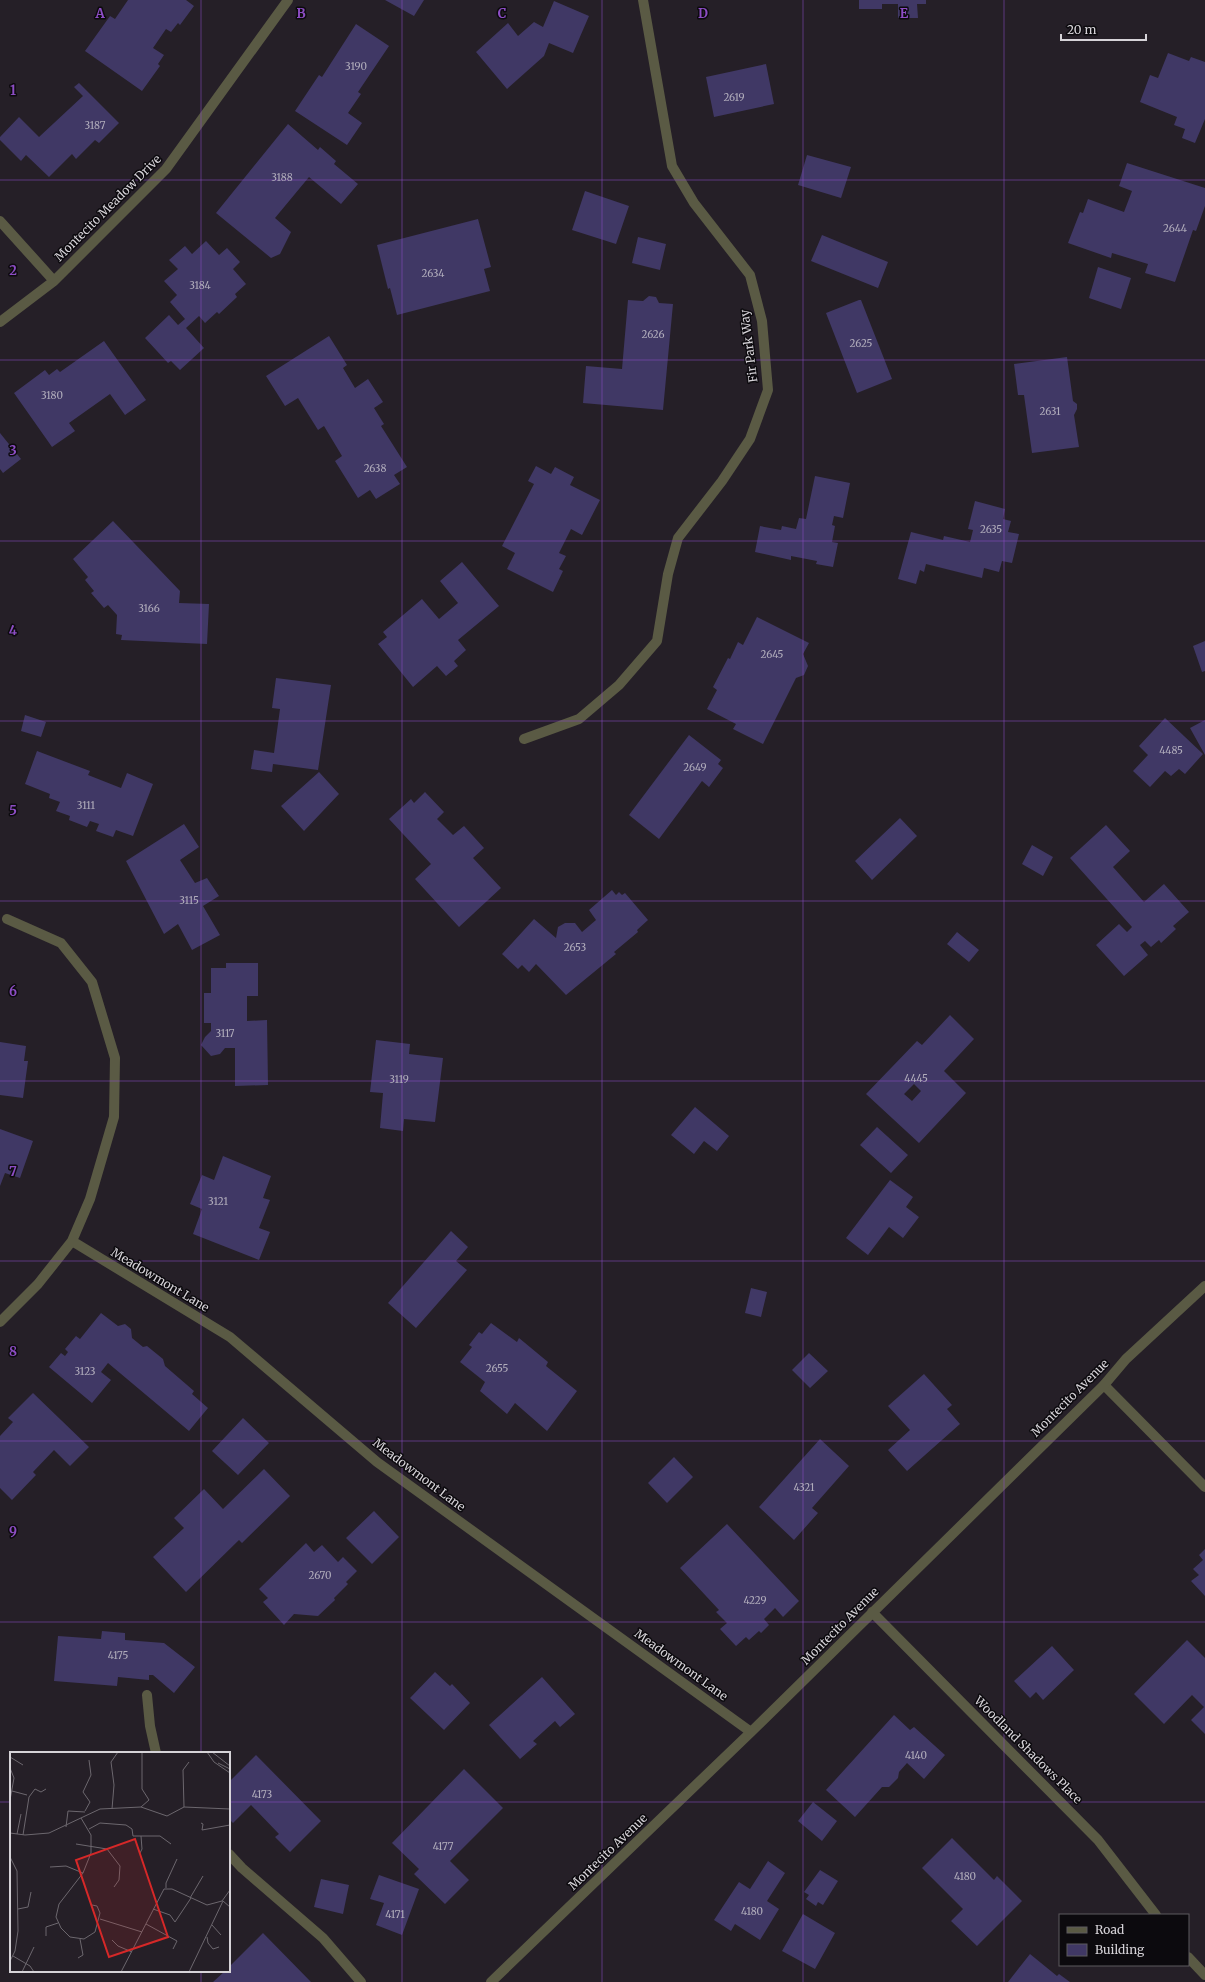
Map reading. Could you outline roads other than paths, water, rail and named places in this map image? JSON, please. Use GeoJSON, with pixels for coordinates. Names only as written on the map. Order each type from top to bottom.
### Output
{"type":"FeatureCollection","features":[{"type":"Feature","properties":{"kind":"street","name":"Montecito Meadow Drive"},"geometry":{"type":"LineString","coordinates":[[0,322],[54,281],[166,169],[288,0]]}},
{"type":"Feature","properties":{"kind":"street","name":"Fir Park Way"},"geometry":{"type":"LineString","coordinates":[[524,739],[579,719],[619,685],[657,641],[668,574],[678,538],[722,481],[750,439],[768,390],[762,321],[750,275],[694,203],[672,166],[643,0]]}},
{"type":"Feature","properties":{"kind":"street"},"geometry":{"type":"LineString","coordinates":[[0,221],[54,281]]}},
{"type":"Feature","properties":{"kind":"street"},"geometry":{"type":"LineString","coordinates":[[0,1322],[38,1284],[72,1241],[90,1199],[114,1117],[116,1058],[92,982],[61,944],[8,920]]}},
{"type":"Feature","properties":{"kind":"street","name":"Meadowmont Lane"},"geometry":{"type":"LineString","coordinates":[[72,1241],[230,1337],[377,1462],[751,1732]]}},
{"type":"Feature","properties":{"kind":"street","name":"Montecito Avenue"},"geometry":{"type":"LineString","coordinates":[[491,1982],[751,1732],[1104,1385],[1126,1359],[1205,1286]]}},
{"type":"Feature","properties":{"kind":"street"},"geometry":{"type":"LineString","coordinates":[[1104,1385],[1205,1487]]}},
{"type":"Feature","properties":{"kind":"street","name":"Woodland Shadows Place"},"geometry":{"type":"LineString","coordinates":[[872,1612],[1098,1840],[1155,1914]]}},
{"type":"Feature","properties":{"kind":"street"},"geometry":{"type":"LineString","coordinates":[[147,1695],[150,1726],[156,1752]]}},
{"type":"Feature","properties":{"kind":"street"},"geometry":{"type":"LineString","coordinates":[[230,1855],[248,1873],[323,1938],[361,1982]]}},
{"type":"Feature","properties":{"kind":"street"},"geometry":{"type":"LineString","coordinates":[[1189,1958],[1205,1975]]}}]}
